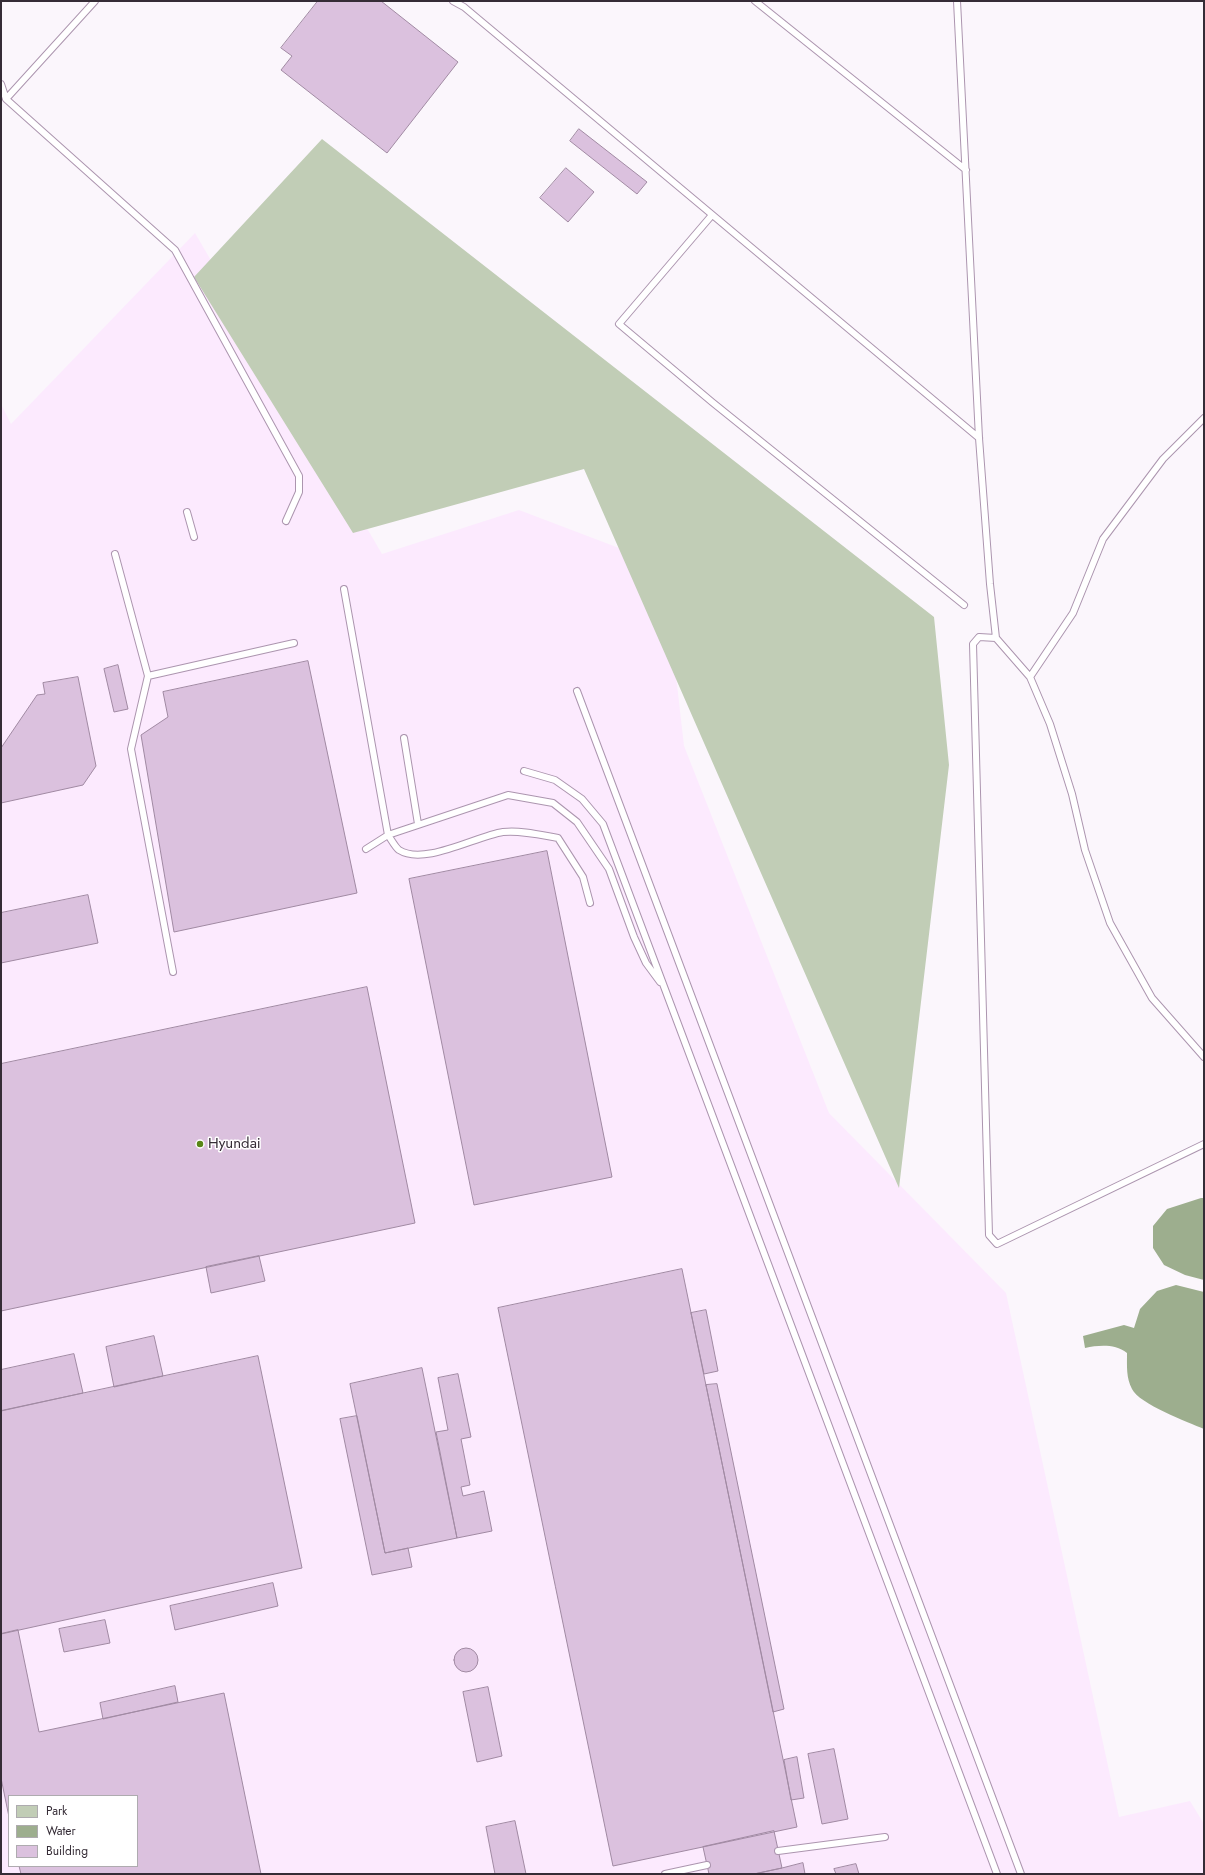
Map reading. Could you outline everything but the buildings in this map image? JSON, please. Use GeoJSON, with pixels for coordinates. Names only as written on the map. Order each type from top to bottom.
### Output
{"type":"FeatureCollection","features":[{"type":"Feature","properties":{"kind":"lane"},"geometry":{"type":"LineString","coordinates":[[6,99],[95,1]]}},
{"type":"Feature","properties":{"kind":"lane"},"geometry":{"type":"LineString","coordinates":[[453,1],[470,12],[979,438]]}},
{"type":"Feature","properties":{"kind":"lane"},"geometry":{"type":"LineString","coordinates":[[755,1],[966,170]]}},
{"type":"Feature","properties":{"kind":"lane"},"geometry":{"type":"LineString","coordinates":[[957,1],[979,438],[990,584],[996,638],[1030,677],[1050,724],[1072,794],[1085,850],[1110,924],[1152,998],[1204,1058]]}},
{"type":"Feature","properties":{"kind":"lane"},"geometry":{"type":"LineString","coordinates":[[1,84],[6,99],[175,250],[299,476],[299,492],[286,521]]}},
{"type":"Feature","properties":{"kind":"lane"},"geometry":{"type":"LineString","coordinates":[[712,215],[619,324],[718,407],[964,605]]}},
{"type":"Feature","properties":{"kind":"lane"},"geometry":{"type":"LineString","coordinates":[[1030,677],[1074,613],[1103,539],[1163,459],[1204,418]]}},
{"type":"Feature","properties":{"kind":"lane"},"geometry":{"type":"LineString","coordinates":[[187,512],[194,537]]}},
{"type":"Feature","properties":{"kind":"lane"},"geometry":{"type":"LineString","coordinates":[[115,554],[148,676],[131,750],[173,972]]}},
{"type":"Feature","properties":{"kind":"lane"},"geometry":{"type":"LineString","coordinates":[[344,589],[388,835],[398,850],[414,855],[434,852],[504,832],[533,833],[558,838],[583,877],[590,903]]}},
{"type":"Feature","properties":{"kind":"lane"},"geometry":{"type":"LineString","coordinates":[[996,638],[979,637],[973,644],[989,1235],[997,1244],[1204,1144]]}},
{"type":"Feature","properties":{"kind":"lane"},"geometry":{"type":"LineString","coordinates":[[148,676],[294,644]]}},
{"type":"Feature","properties":{"kind":"lane"},"geometry":{"type":"LineString","coordinates":[[577,691],[1021,1874]]}},
{"type":"Feature","properties":{"kind":"lane"},"geometry":{"type":"LineString","coordinates":[[404,738],[418,824]]}},
{"type":"Feature","properties":{"kind":"lane"},"geometry":{"type":"LineString","coordinates":[[524,771],[555,780],[582,799],[603,824],[997,1874]]}},
{"type":"Feature","properties":{"kind":"lane"},"geometry":{"type":"LineString","coordinates":[[366,849],[388,835],[508,795],[553,803],[577,822],[609,868],[634,937],[646,963],[665,990]]}},
{"type":"Feature","properties":{"kind":"lane"},"geometry":{"type":"LineString","coordinates":[[778,1850],[885,1836]]}},
{"type":"Feature","properties":{"kind":"lane"},"geometry":{"type":"LineString","coordinates":[[665,1874],[707,1865]]}},
{"type":"Feature","properties":{"kind":"shaded area"},"geometry":{"type":"Polygon","coordinates":[[[195,233],[382,554],[519,510],[619,548],[672,641],[684,746],[829,1113],[1006,1293],[1119,1817],[1190,1801],[1204,1824],[1204,1874],[1,1874],[1,404],[11,424],[195,233]]]}},
{"type":"Feature","properties":{"kind":"green space"},"geometry":{"type":"Polygon","coordinates":[[[322,139],[934,617],[949,765],[899,1188],[584,469],[353,533],[194,277],[322,139]]]}},
{"type":"Feature","properties":{"kind":"water"},"geometry":{"type":"Polygon","coordinates":[[[1204,1198],[1204,1280],[1185,1275],[1164,1265],[1153,1248],[1153,1226],[1167,1209],[1204,1198]]]}},
{"type":"Feature","properties":{"kind":"water"},"geometry":{"type":"Polygon","coordinates":[[[1176,1285],[1204,1292],[1204,1429],[1165,1412],[1136,1395],[1132,1389],[1127,1372],[1127,1353],[1117,1348],[1107,1346],[1085,1348],[1083,1336],[1124,1325],[1134,1328],[1140,1309],[1157,1291],[1176,1285]]]}},
{"type":"Feature","properties":{"kind":"place","name":"Hyundai"},"geometry":{"type":"Point","coordinates":[200,1144]}}]}
